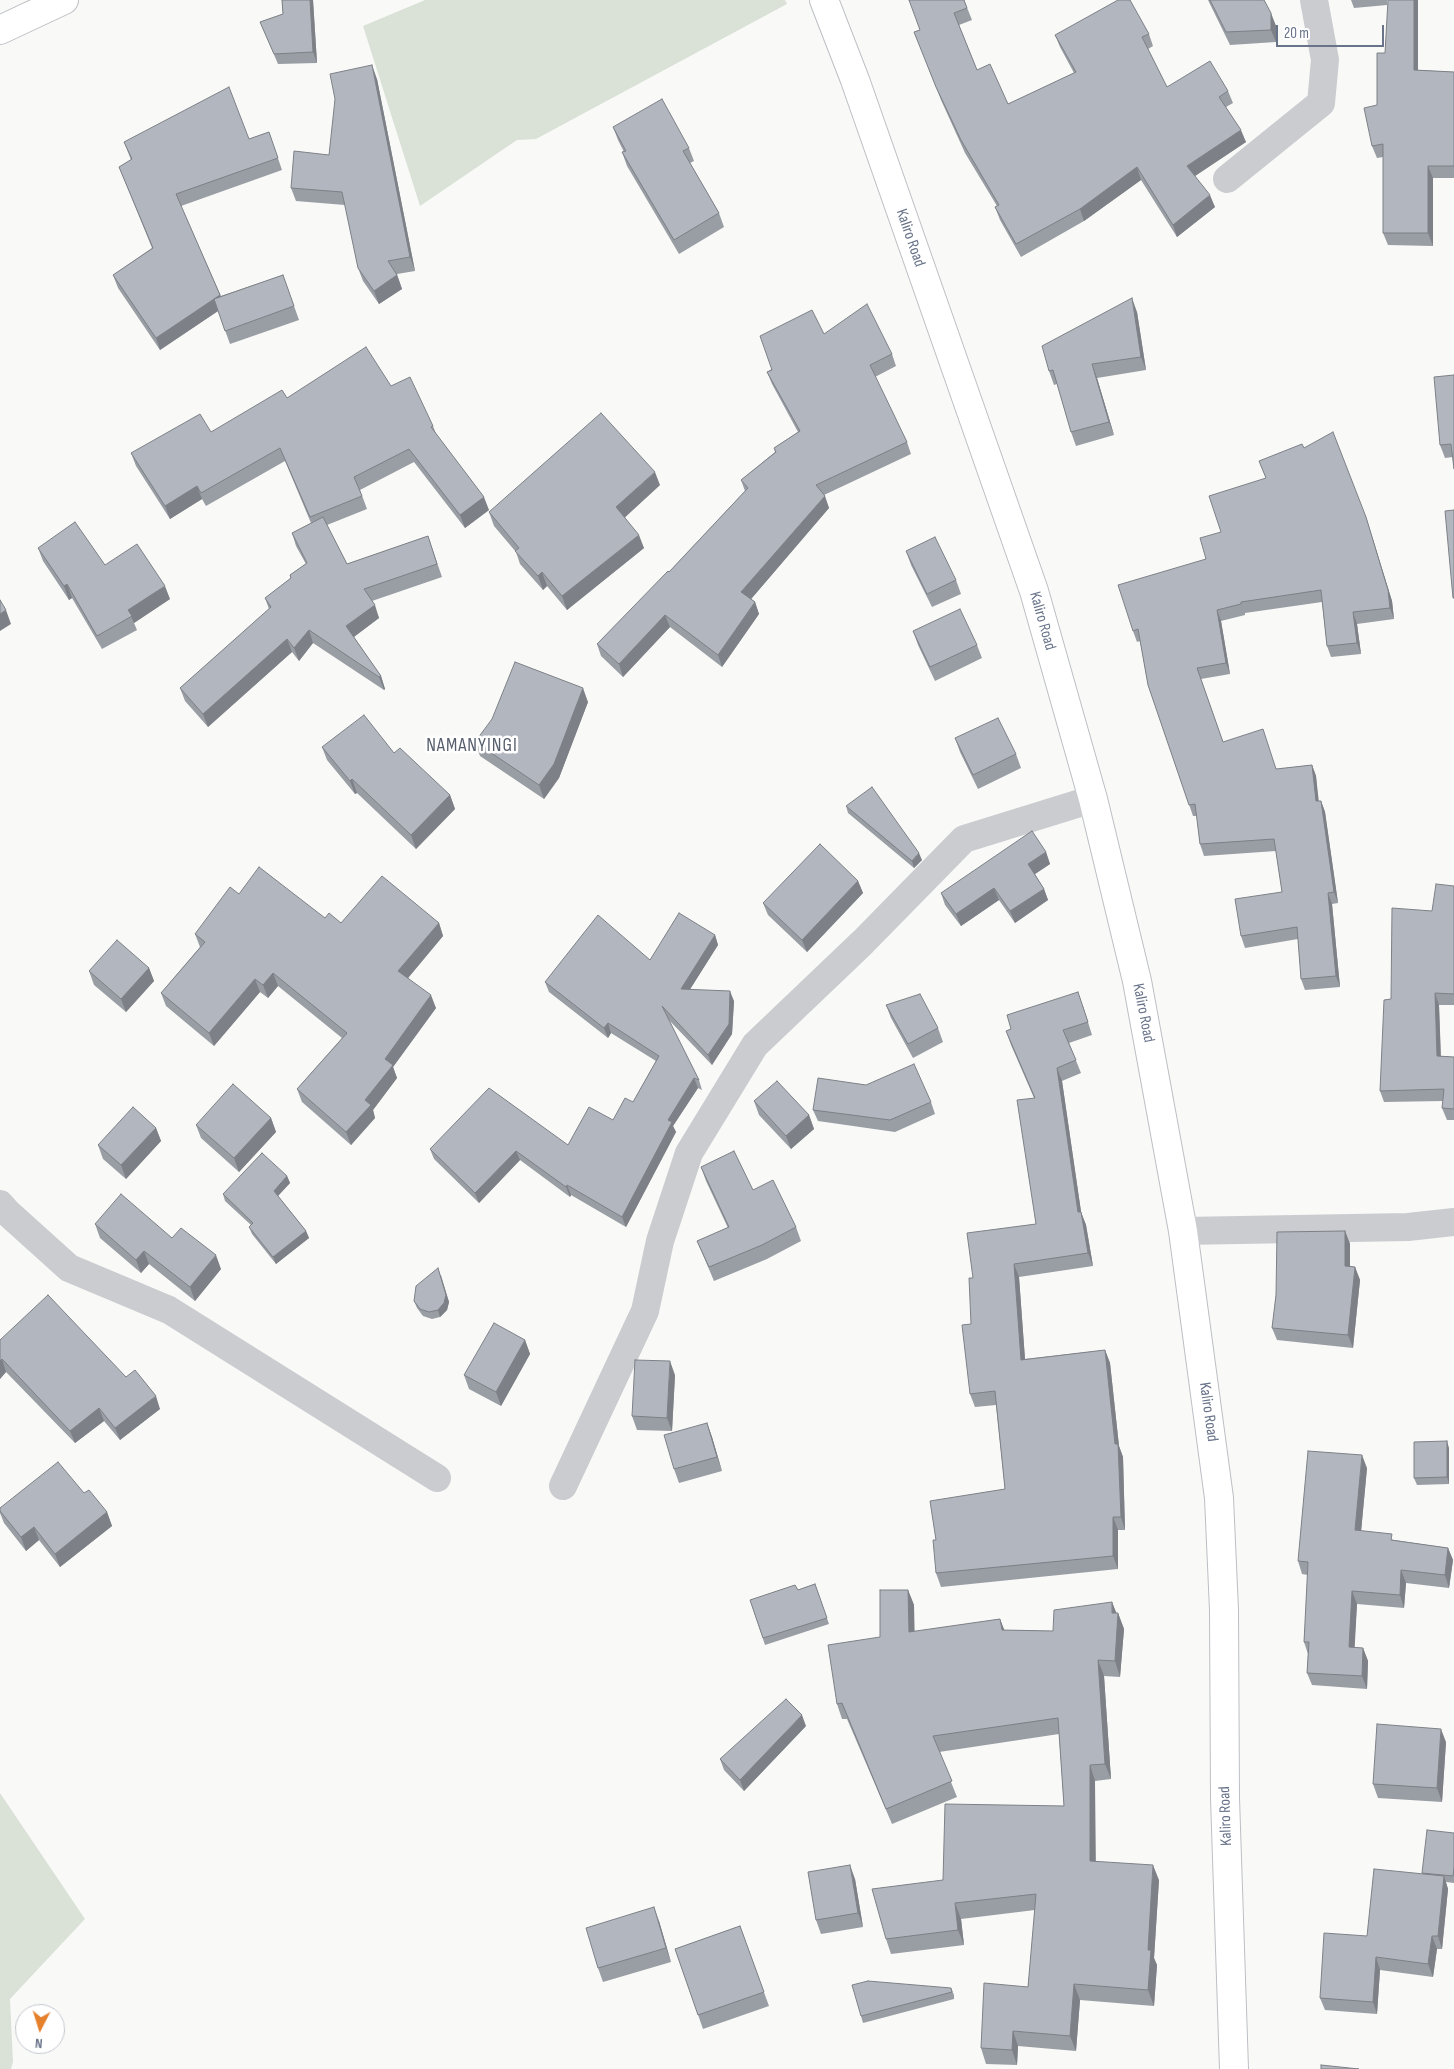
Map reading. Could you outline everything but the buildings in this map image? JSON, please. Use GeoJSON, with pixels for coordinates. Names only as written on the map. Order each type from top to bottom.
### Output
{"type":"FeatureCollection","features":[{"type":"Feature","properties":{"kind":"main road"},"geometry":{"type":"LineString","coordinates":[[0,30],[64,0]]}},
{"type":"Feature","properties":{"kind":"main road","name":"Kaliro Road"},"geometry":{"type":"LineString","coordinates":[[824,0],[855,80],[1034,591],[1093,799],[1137,981],[1183,1231],[1219,1498],[1224,1610],[1225,1798],[1234,2069]]}},
{"type":"Feature","properties":{"kind":"street"},"geometry":{"type":"LineString","coordinates":[[1227,179],[1321,103],[1325,60],[1314,0]]}},
{"type":"Feature","properties":{"kind":"street"},"geometry":{"type":"LineString","coordinates":[[563,1486],[646,1311],[660,1241],[689,1153],[755,1045],[863,942],[964,839],[1093,799]]}},
{"type":"Feature","properties":{"kind":"street"},"geometry":{"type":"LineString","coordinates":[[0,1204],[68,1268],[169,1310],[437,1478]]}},
{"type":"Feature","properties":{"kind":"street"},"geometry":{"type":"LineString","coordinates":[[1183,1231],[1408,1227],[1454,1222]]}},
{"type":"Feature","properties":{"kind":"shaded area"},"geometry":{"type":"Polygon","coordinates":[[[425,0],[785,0],[787,4],[536,139],[517,140],[420,206],[363,26],[425,0]]]}},
{"type":"Feature","properties":{"kind":"shaded area"},"geometry":{"type":"Polygon","coordinates":[[[0,1793],[85,1919],[10,1999],[13,2062],[11,2069],[0,2069],[0,1793]]]}},
{"type":"Feature","properties":{"kind":"district","name":"NAMANYINGI"},"geometry":{"type":"Point","coordinates":[472,746]}}]}
